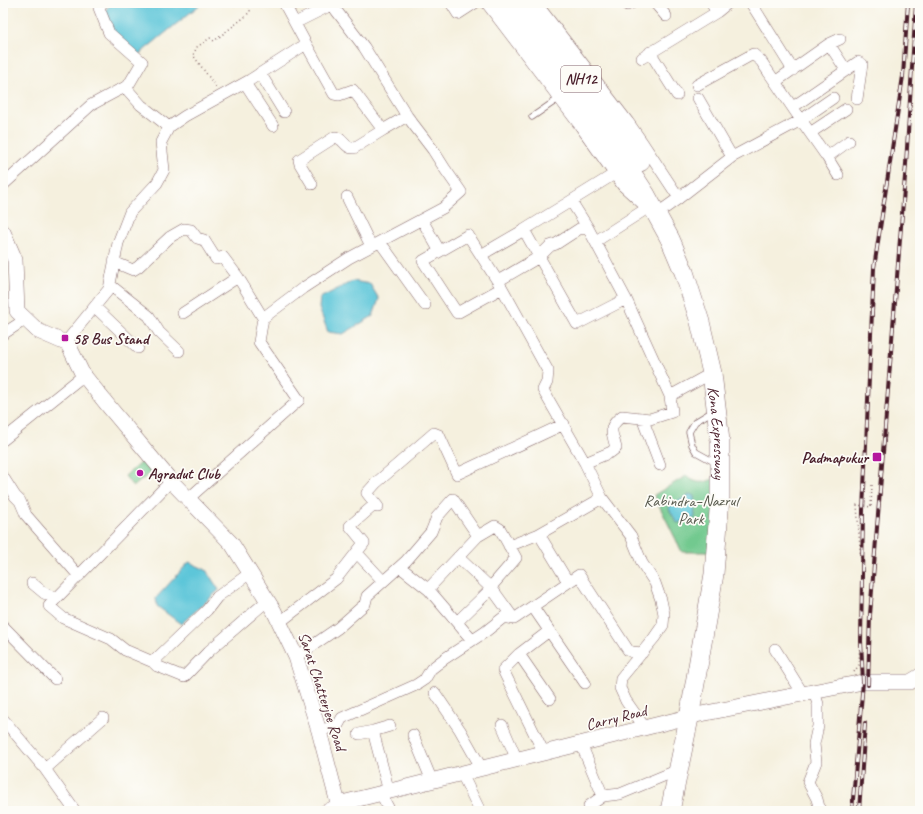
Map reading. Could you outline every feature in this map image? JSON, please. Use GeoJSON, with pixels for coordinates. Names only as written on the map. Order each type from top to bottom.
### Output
{"type":"FeatureCollection","features":[{"type":"Feature","properties":{"kind":"highway","name":"NH12"},"geometry":{"type":"LineString","coordinates":[[504,3],[565,93]]}},
{"type":"Feature","properties":{"kind":"highway","name":"NH12"},"geometry":{"type":"LineString","coordinates":[[521,3],[548,37]]}},
{"type":"Feature","properties":{"kind":"highway"},"geometry":{"type":"LineString","coordinates":[[526,3],[548,37]]}},
{"type":"Feature","properties":{"kind":"highway","name":"Kona Expressway"},"geometry":{"type":"LineString","coordinates":[[548,37],[615,122],[652,182],[700,285],[722,367],[731,497],[722,590],[693,716],[678,770],[670,811]]}},
{"type":"Feature","properties":{"kind":"highway","name":"Kona Expressway"},"geometry":{"type":"LineString","coordinates":[[565,93],[612,143],[646,195],[663,207],[700,322],[712,373],[720,442],[720,498],[714,574],[677,811]]}},
{"type":"Feature","properties":{"kind":"street"},"geometry":{"type":"LineString","coordinates":[[3,185],[91,105],[128,86],[142,62],[109,33],[99,8],[102,3]]}},
{"type":"Feature","properties":{"kind":"street"},"geometry":{"type":"LineString","coordinates":[[284,3],[334,94],[339,95],[353,90],[383,130]]}},
{"type":"Feature","properties":{"kind":"street"},"geometry":{"type":"LineString","coordinates":[[451,3],[458,14],[475,3]]}},
{"type":"Feature","properties":{"kind":"street"},"geometry":{"type":"LineString","coordinates":[[489,3],[565,93],[582,125],[624,184],[663,207]]}},
{"type":"Feature","properties":{"kind":"street"},"geometry":{"type":"LineString","coordinates":[[536,3],[644,145],[663,207]]}},
{"type":"Feature","properties":{"kind":"street"},"geometry":{"type":"LineString","coordinates":[[655,3],[666,16]]}},
{"type":"Feature","properties":{"kind":"street"},"geometry":{"type":"LineString","coordinates":[[677,95],[646,55],[714,7],[728,3]]}},
{"type":"Feature","properties":{"kind":"street"},"geometry":{"type":"LineString","coordinates":[[751,3],[793,70]]}},
{"type":"Feature","properties":{"kind":"street"},"geometry":{"type":"LineString","coordinates":[[263,318],[349,258],[443,208],[461,192],[433,150],[407,116],[334,4],[295,23]]}},
{"type":"Feature","properties":{"kind":"street"},"geometry":{"type":"LineString","coordinates":[[776,82],[829,44],[840,39]]}},
{"type":"Feature","properties":{"kind":"street"},"geometry":{"type":"LineString","coordinates":[[3,232],[15,260],[17,312],[38,330],[66,343],[109,289],[118,242],[130,212],[157,183],[164,170],[161,142],[169,127],[185,116],[245,83],[306,44]]}},
{"type":"Feature","properties":{"kind":"street"},"geometry":{"type":"LineString","coordinates":[[829,44],[846,70]]}},
{"type":"Feature","properties":{"kind":"street"},"geometry":{"type":"LineString","coordinates":[[697,85],[753,54],[761,61],[776,82],[838,175]]}},
{"type":"Feature","properties":{"kind":"street"},"geometry":{"type":"LineString","coordinates":[[793,107],[858,62],[862,64],[858,99]]}},
{"type":"Feature","properties":{"kind":"street"},"geometry":{"type":"LineString","coordinates":[[260,73],[284,112]]}},
{"type":"Feature","properties":{"kind":"street"},"geometry":{"type":"LineString","coordinates":[[245,83],[273,126]]}},
{"type":"Feature","properties":{"kind":"street"},"geometry":{"type":"LineString","coordinates":[[126,87],[141,105],[169,127]]}},
{"type":"Feature","properties":{"kind":"street"},"geometry":{"type":"LineString","coordinates":[[698,98],[732,157]]}},
{"type":"Feature","properties":{"kind":"street"},"geometry":{"type":"LineString","coordinates":[[596,241],[663,207],[732,157],[801,120],[833,98]]}},
{"type":"Feature","properties":{"kind":"street"},"geometry":{"type":"LineString","coordinates":[[810,133],[846,109]]}},
{"type":"Feature","properties":{"kind":"street"},"geometry":{"type":"LineString","coordinates":[[312,184],[299,160],[335,137],[340,138],[350,148],[354,148],[407,116]]}},
{"type":"Feature","properties":{"kind":"street"},"geometry":{"type":"LineString","coordinates":[[827,157],[849,141]]}},
{"type":"Feature","properties":{"kind":"street"},"geometry":{"type":"LineString","coordinates":[[481,255],[616,173]]}},
{"type":"Feature","properties":{"kind":"street"},"geometry":{"type":"LineString","coordinates":[[347,197],[376,244],[425,305]]}},
{"type":"Feature","properties":{"kind":"street"},"geometry":{"type":"LineString","coordinates":[[571,201],[596,241],[626,299],[670,396],[672,412],[650,419],[622,416],[614,423],[611,433],[616,448],[611,452],[585,463]]}},
{"type":"Feature","properties":{"kind":"street"},"geometry":{"type":"LineString","coordinates":[[422,220],[439,250]]}},
{"type":"Feature","properties":{"kind":"street"},"geometry":{"type":"LineString","coordinates":[[588,228],[579,229],[556,244],[550,246],[539,257],[500,285],[457,313],[423,261],[439,250],[468,235],[500,285],[548,371],[547,382],[543,390],[564,424],[602,498],[631,536],[642,563],[655,582],[664,614],[663,625],[621,678],[620,688],[626,701],[645,728]]}},
{"type":"Feature","properties":{"kind":"street"},"geometry":{"type":"LineString","coordinates":[[114,262],[133,270],[170,237],[184,229],[191,230],[197,238],[204,240],[216,259],[223,257],[238,277],[263,318],[259,342],[299,400],[188,499]]}},
{"type":"Feature","properties":{"kind":"street"},"geometry":{"type":"LineString","coordinates":[[524,230],[577,324],[626,299]]}},
{"type":"Feature","properties":{"kind":"street"},"geometry":{"type":"LineString","coordinates":[[183,312],[238,277]]}},
{"type":"Feature","properties":{"kind":"street"},"geometry":{"type":"LineString","coordinates":[[110,285],[149,316],[159,332],[179,351]]}},
{"type":"Feature","properties":{"kind":"street"},"geometry":{"type":"LineString","coordinates":[[95,307],[138,348]]}},
{"type":"Feature","properties":{"kind":"street"},"geometry":{"type":"LineString","coordinates":[[3,334],[26,319]]}},
{"type":"Feature","properties":{"kind":"street","name":"Sarat Chatterjee Road"},"geometry":{"type":"LineString","coordinates":[[66,343],[84,375],[171,481],[218,527],[232,544],[268,600],[296,657],[319,731],[339,808]]}},
{"type":"Feature","properties":{"kind":"street"},"geometry":{"type":"LineString","coordinates":[[670,396],[712,373]]}},
{"type":"Feature","properties":{"kind":"street"},"geometry":{"type":"LineString","coordinates":[[3,440],[84,375]]}},
{"type":"Feature","properties":{"kind":"street"},"geometry":{"type":"LineString","coordinates":[[642,418],[660,465]]}},
{"type":"Feature","properties":{"kind":"street"},"geometry":{"type":"LineString","coordinates":[[280,622],[336,579],[364,543],[350,526],[373,506],[378,507],[367,493],[376,483],[434,434],[439,435],[457,474],[564,424]]}},
{"type":"Feature","properties":{"kind":"street"},"geometry":{"type":"LineString","coordinates":[[3,477],[20,501],[26,515],[79,576]]}},
{"type":"Feature","properties":{"kind":"street"},"geometry":{"type":"LineString","coordinates":[[171,481],[49,606],[63,618],[110,639],[125,650],[153,662],[157,666],[184,677],[209,651],[268,600]]}},
{"type":"Feature","properties":{"kind":"street"},"geometry":{"type":"LineString","coordinates":[[509,546],[538,534],[602,498]]}},
{"type":"Feature","properties":{"kind":"street"},"geometry":{"type":"LineString","coordinates":[[296,657],[338,628],[365,604],[367,596],[406,562],[431,532],[437,516],[453,500],[478,536]]}},
{"type":"Feature","properties":{"kind":"street"},"geometry":{"type":"LineString","coordinates":[[429,590],[430,587],[478,536],[495,526],[500,529],[516,558],[492,589],[457,622]]}},
{"type":"Feature","properties":{"kind":"street"},"geometry":{"type":"LineString","coordinates":[[538,534],[568,582]]}},
{"type":"Feature","properties":{"kind":"street"},"geometry":{"type":"LineString","coordinates":[[357,553],[383,581]]}},
{"type":"Feature","properties":{"kind":"street"},"geometry":{"type":"LineString","coordinates":[[458,557],[492,589],[514,619]]}},
{"type":"Feature","properties":{"kind":"street"},"geometry":{"type":"LineString","coordinates":[[400,567],[429,590],[472,640]]}},
{"type":"Feature","properties":{"kind":"street"},"geometry":{"type":"LineString","coordinates":[[153,662],[207,610],[217,597],[250,573]]}},
{"type":"Feature","properties":{"kind":"street"},"geometry":{"type":"LineString","coordinates":[[319,731],[338,726],[342,718],[416,685],[425,679],[431,669],[504,617],[514,619],[578,575],[628,650],[642,653]]}},
{"type":"Feature","properties":{"kind":"street"},"geometry":{"type":"LineString","coordinates":[[32,583],[44,593],[56,599]]}},
{"type":"Feature","properties":{"kind":"street"},"geometry":{"type":"LineString","coordinates":[[533,607],[585,683]]}},
{"type":"Feature","properties":{"kind":"street"},"geometry":{"type":"LineString","coordinates":[[3,626],[55,679]]}},
{"type":"Feature","properties":{"kind":"street"},"geometry":{"type":"LineString","coordinates":[[544,753],[503,670],[520,654],[549,631]]}},
{"type":"Feature","properties":{"kind":"street"},"geometry":{"type":"LineString","coordinates":[[775,649],[818,704],[818,726],[814,744],[816,762],[808,782],[817,799],[820,811]]}},
{"type":"Feature","properties":{"kind":"street"},"geometry":{"type":"LineString","coordinates":[[520,654],[550,699]]}},
{"type":"Feature","properties":{"kind":"street","name":"Carry Road"},"geometry":{"type":"LineString","coordinates":[[324,811],[339,808],[385,793],[693,716],[850,685],[878,681],[910,682],[920,676]]}},
{"type":"Feature","properties":{"kind":"street"},"geometry":{"type":"LineString","coordinates":[[435,693],[460,730],[482,769]]}},
{"type":"Feature","properties":{"kind":"street"},"geometry":{"type":"LineString","coordinates":[[44,769],[103,718]]}},
{"type":"Feature","properties":{"kind":"street"},"geometry":{"type":"LineString","coordinates":[[3,720],[44,769],[75,811]]}},
{"type":"Feature","properties":{"kind":"street"},"geometry":{"type":"LineString","coordinates":[[502,725],[517,760]]}},
{"type":"Feature","properties":{"kind":"street"},"geometry":{"type":"LineString","coordinates":[[359,734],[390,726]]}},
{"type":"Feature","properties":{"kind":"street"},"geometry":{"type":"LineString","coordinates":[[373,730],[390,811]]}},
{"type":"Feature","properties":{"kind":"street"},"geometry":{"type":"LineString","coordinates":[[413,735],[432,781]]}},
{"type":"Feature","properties":{"kind":"street"},"geometry":{"type":"LineString","coordinates":[[581,744],[603,796]]}},
{"type":"Feature","properties":{"kind":"street"},"geometry":{"type":"LineString","coordinates":[[591,811],[589,806],[603,796],[620,794],[678,770]]}},
{"type":"Feature","properties":{"kind":"street"},"geometry":{"type":"LineString","coordinates":[[462,774],[480,811]]}},
{"type":"Feature","properties":{"kind":"lane"},"geometry":{"type":"LineString","coordinates":[[532,116],[565,93]]}},
{"type":"Feature","properties":{"kind":"lane"},"geometry":{"type":"LineString","coordinates":[[716,408],[695,422],[689,432],[692,445],[696,452],[720,465]]}},
{"type":"Feature","properties":{"kind":"path"},"geometry":{"type":"LineString","coordinates":[[222,95],[193,55],[197,47],[210,38],[214,41],[246,16],[250,11],[248,3]]}},
{"type":"Feature","properties":{"kind":"path"},"geometry":{"type":"LineString","coordinates":[[850,685],[852,673],[859,665],[862,578],[857,505],[871,507],[872,485]]}},
{"type":"Feature","properties":{"kind":"green space","name":"Agradut Club"},"geometry":{"type":"Polygon","coordinates":[[[146,458],[155,469],[133,487],[125,476],[146,458]]]}},
{"type":"Feature","properties":{"kind":"green space","name":"Rabindra–Nazrul Park"},"geometry":{"type":"Polygon","coordinates":[[[686,476],[699,482],[706,482],[719,477],[711,552],[682,552],[654,495],[686,476]]]}},
{"type":"Feature","properties":{"kind":"water"},"geometry":{"type":"Polygon","coordinates":[[[114,3],[202,3],[137,56],[110,30],[102,15],[108,7],[114,3]]]}},
{"type":"Feature","properties":{"kind":"water"},"geometry":{"type":"Polygon","coordinates":[[[353,281],[370,284],[379,299],[373,316],[343,334],[328,332],[319,308],[320,298],[353,281]]]}},
{"type":"Feature","properties":{"kind":"water"},"geometry":{"type":"Polygon","coordinates":[[[690,494],[694,496],[695,518],[677,523],[669,509],[670,506],[690,494]]]}},
{"type":"Feature","properties":{"kind":"water"},"geometry":{"type":"Polygon","coordinates":[[[189,562],[206,570],[219,590],[181,624],[157,606],[156,598],[189,562]]]}},
{"type":"Feature","properties":{"kind":"railway"},"geometry":{"type":"LineString","coordinates":[[852,811],[863,682],[861,641],[863,510],[874,268],[903,76],[908,3]]}},
{"type":"Feature","properties":{"kind":"railway"},"geometry":{"type":"LineString","coordinates":[[868,685],[870,615],[906,164],[916,3]]}},
{"type":"Feature","properties":{"kind":"railway"},"geometry":{"type":"LineString","coordinates":[[859,811],[865,723]]}},
{"type":"Feature","properties":{"kind":"place","name":"58 Bus Stand"},"geometry":{"type":"Point","coordinates":[65,338]}},
{"type":"Feature","properties":{"kind":"place","name":"Padmapukur"},"geometry":{"type":"Point","coordinates":[877,457]}},
{"type":"Feature","properties":{"kind":"place","name":"Agradut Club"},"geometry":{"type":"Point","coordinates":[140,473]}}]}
